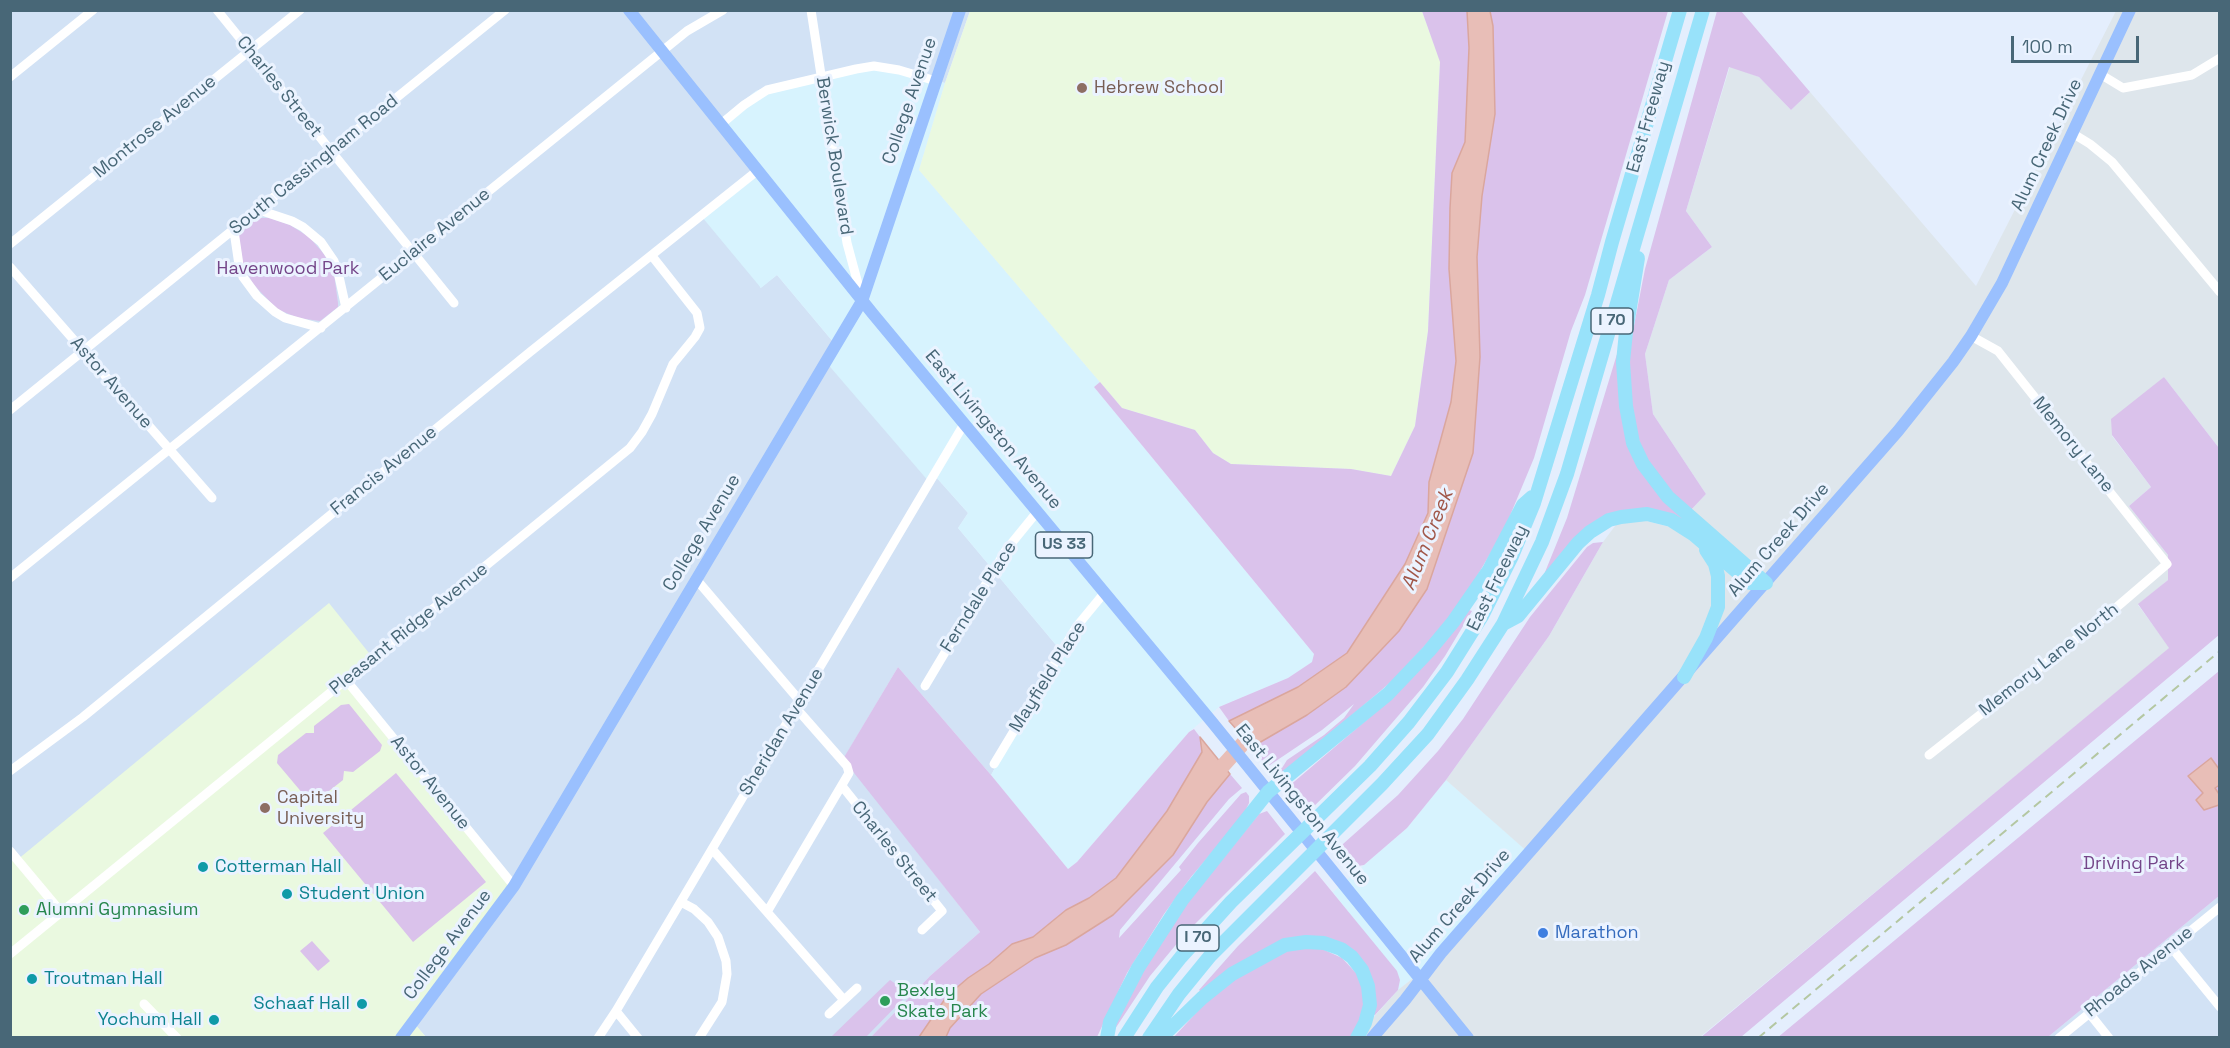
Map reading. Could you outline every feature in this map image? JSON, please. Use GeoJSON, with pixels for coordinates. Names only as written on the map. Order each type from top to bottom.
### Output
{"type":"FeatureCollection","features":[{"type":"Feature","properties":{"kind":"highway","name":"East Freeway"},"geometry":{"type":"LineString","coordinates":[[1124,1038],[1135,1018],[1181,957],[1231,902],[1370,766],[1409,722],[1447,672],[1492,597],[1512,556],[1536,494],[1598,295],[1680,10]]}},
{"type":"Feature","properties":{"kind":"highway","name":"East Freeway"},"geometry":{"type":"LineString","coordinates":[[1149,1038],[1203,963],[1333,834],[1428,734],[1467,680],[1503,624],[1542,542],[1561,491],[1703,10]]}},
{"type":"Feature","properties":{"kind":"highway"},"geometry":{"type":"LineString","coordinates":[[1647,201],[1624,348],[1624,389],[1634,443],[1643,464],[1668,496],[1766,583]]}},
{"type":"Feature","properties":{"kind":"highway"},"geometry":{"type":"LineString","coordinates":[[1107,1038],[1110,1022],[1138,968],[1182,900],[1268,792],[1388,694],[1429,651],[1453,622],[1489,570],[1523,505],[1536,494]]}},
{"type":"Feature","properties":{"kind":"highway"},"geometry":{"type":"LineString","coordinates":[[1503,624],[1518,616],[1578,543],[1598,526],[1609,520],[1635,515],[1659,516],[1683,526],[1750,583],[1766,583]]}},
{"type":"Feature","properties":{"kind":"highway"},"geometry":{"type":"LineString","coordinates":[[1684,677],[1706,638],[1719,607],[1715,564],[1693,534]]}},
{"type":"Feature","properties":{"kind":"highway"},"geometry":{"type":"LineString","coordinates":[[1159,1038],[1232,974],[1285,945],[1306,942],[1324,943],[1341,949],[1362,969],[1368,986],[1370,1005],[1365,1023],[1357,1038]]}},
{"type":"Feature","properties":{"kind":"main road","name":"East Livingston Avenue"},"geometry":{"type":"LineString","coordinates":[[628,10],[862,301],[1212,722],[1468,1038]]}},
{"type":"Feature","properties":{"kind":"main road","name":"College Avenue"},"geometry":{"type":"LineString","coordinates":[[401,1038],[514,886],[862,301],[960,10]]}},
{"type":"Feature","properties":{"kind":"main road","name":"Alum Creek Drive"},"geometry":{"type":"LineString","coordinates":[[1372,1038],[1441,953],[1920,405],[1971,336],[2007,273],[2130,10]]}},
{"type":"Feature","properties":{"kind":"street"},"geometry":{"type":"LineString","coordinates":[[10,77],[93,10]]}},
{"type":"Feature","properties":{"kind":"street","name":"Charles Street"},"geometry":{"type":"LineString","coordinates":[[217,10],[454,303]]}},
{"type":"Feature","properties":{"kind":"street","name":"Montrose Avenue"},"geometry":{"type":"LineString","coordinates":[[10,244],[300,10]]}},
{"type":"Feature","properties":{"kind":"street","name":"South Cassingham Road"},"geometry":{"type":"LineString","coordinates":[[10,410],[505,10]]}},
{"type":"Feature","properties":{"kind":"street","name":"Euclaire Avenue"},"geometry":{"type":"LineString","coordinates":[[10,578],[661,51],[687,31],[723,10]]}},
{"type":"Feature","properties":{"kind":"street","name":"Berwick Boulevard"},"geometry":{"type":"LineString","coordinates":[[811,10],[847,243],[862,301]]}},
{"type":"Feature","properties":{"kind":"street"},"geometry":{"type":"LineString","coordinates":[[2100,74],[2123,88],[2192,75],[2220,58]]}},
{"type":"Feature","properties":{"kind":"street"},"geometry":{"type":"LineString","coordinates":[[720,125],[767,90],[822,76],[874,66],[899,70],[936,81]]}},
{"type":"Feature","properties":{"kind":"street"},"geometry":{"type":"LineString","coordinates":[[2072,133],[2112,162],[2220,292]]}},
{"type":"Feature","properties":{"kind":"street","name":"Francis Avenue"},"geometry":{"type":"LineString","coordinates":[[10,771],[82,717],[757,171]]}},
{"type":"Feature","properties":{"kind":"street"},"geometry":{"type":"LineString","coordinates":[[259,210],[292,221],[321,242],[334,261],[346,308]]}},
{"type":"Feature","properties":{"kind":"street"},"geometry":{"type":"LineString","coordinates":[[234,231],[243,277],[257,296],[285,318],[321,328]]}},
{"type":"Feature","properties":{"kind":"street","name":"Pleasant Ridge Avenue"},"geometry":{"type":"LineString","coordinates":[[10,954],[630,448],[652,414],[673,364],[700,328],[697,313],[652,256]]}},
{"type":"Feature","properties":{"kind":"street","name":"Astor Avenue"},"geometry":{"type":"LineString","coordinates":[[10,267],[212,498]]}},
{"type":"Feature","properties":{"kind":"street","name":"Memory Lane"},"geometry":{"type":"LineString","coordinates":[[1971,336],[1998,351],[2167,564]]}},
{"type":"Feature","properties":{"kind":"street","name":"Sheridan Avenue"},"geometry":{"type":"LineString","coordinates":[[598,1038],[964,424]]}},
{"type":"Feature","properties":{"kind":"street","name":"Ferndale Place"},"geometry":{"type":"LineString","coordinates":[[925,686],[1002,556],[1037,512]]}},
{"type":"Feature","properties":{"kind":"street","name":"Memory Lane North"},"geometry":{"type":"LineString","coordinates":[[1929,755],[2118,606],[2167,564]]}},
{"type":"Feature","properties":{"kind":"street","name":"Charles Street"},"geometry":{"type":"LineString","coordinates":[[696,579],[847,766],[849,773],[842,786],[942,911],[922,930]]}},
{"type":"Feature","properties":{"kind":"street","name":"Mayfield Place"},"geometry":{"type":"LineString","coordinates":[[994,764],[1077,626],[1105,592]]}},
{"type":"Feature","properties":{"kind":"street","name":"Astor Avenue"},"geometry":{"type":"LineString","coordinates":[[346,680],[514,886]]}},
{"type":"Feature","properties":{"kind":"street"},"geometry":{"type":"LineString","coordinates":[[767,912],[842,786]]}},
{"type":"Feature","properties":{"kind":"street"},"geometry":{"type":"LineString","coordinates":[[712,849],[844,1000]]}},
{"type":"Feature","properties":{"kind":"street"},"geometry":{"type":"LineString","coordinates":[[10,852],[61,912]]}},
{"type":"Feature","properties":{"kind":"street"},"geometry":{"type":"LineString","coordinates":[[681,902],[694,909],[708,922],[718,937],[726,961],[727,974],[722,1002],[699,1038]]}},
{"type":"Feature","properties":{"kind":"street","name":"Rhoads Avenue"},"geometry":{"type":"LineString","coordinates":[[2059,1038],[2220,907]]}},
{"type":"Feature","properties":{"kind":"street"},"geometry":{"type":"LineString","coordinates":[[2171,947],[2220,1007]]}},
{"type":"Feature","properties":{"kind":"street"},"geometry":{"type":"LineString","coordinates":[[829,1014],[857,988]]}},
{"type":"Feature","properties":{"kind":"street"},"geometry":{"type":"LineString","coordinates":[[144,1004],[177,1038]]}},
{"type":"Feature","properties":{"kind":"street"},"geometry":{"type":"LineString","coordinates":[[616,1011],[638,1038]]}},
{"type":"Feature","properties":{"kind":"street"},"geometry":{"type":"LineString","coordinates":[[2089,1013],[2109,1038]]}},
{"type":"Feature","properties":{"kind":"shaded area"},"geometry":{"type":"Polygon","coordinates":[[[11,11],[970,11],[945,83],[881,66],[773,85],[756,91],[716,123],[756,173],[760,288],[777,275],[834,343],[935,476],[968,513],[958,528],[1061,651],[991,775],[898,667],[844,758],[980,932],[930,976],[871,1037],[426,1037],[413,1022],[17,860],[11,852],[11,11]]]}},
{"type":"Feature","properties":{"kind":"shaded area"},"geometry":{"type":"Polygon","coordinates":[[[970,11],[1422,11],[1440,61],[1428,331],[1415,426],[1391,476],[1351,469],[1231,464],[1213,453],[1195,430],[1122,408],[919,170],[945,83],[970,11]]]}},
{"type":"Feature","properties":{"kind":"shaded area"},"geometry":{"type":"Polygon","coordinates":[[[2116,11],[2219,11],[2219,448],[2164,377],[2112,436],[2151,487],[2129,506],[2168,555],[2168,580],[2138,605],[2170,648],[1700,1037],[1355,1038],[1398,990],[1417,975],[1529,853],[1446,780],[1549,636],[1603,542],[1618,522],[1639,519],[1674,528],[1706,494],[1653,414],[1645,354],[1669,280],[1712,247],[1686,211],[1730,66],[1759,77],[1791,110],[1810,92],[1976,286],[2116,11]]]}},
{"type":"Feature","properties":{"kind":"shaded area"},"geometry":{"type":"Polygon","coordinates":[[[881,66],[945,83],[919,170],[1100,382],[1094,387],[1314,654],[1312,662],[1288,678],[1219,707],[1189,732],[1077,862],[1068,869],[991,775],[1061,651],[958,528],[968,513],[935,476],[930,483],[825,361],[834,343],[777,275],[761,288],[702,217],[756,173],[715,123],[756,91],[773,85],[881,66]]]}},
{"type":"Feature","properties":{"kind":"shaded area","name":"Capital University"},"geometry":{"type":"Polygon","coordinates":[[[329,603],[373,658],[346,680],[514,886],[413,1022],[426,1037],[11,1037],[10,852],[17,860],[329,603]]]}},
{"type":"Feature","properties":{"kind":"shaded area"},"geometry":{"type":"Polygon","coordinates":[[[1446,780],[1530,853],[1417,975],[1398,990],[1400,980],[1333,892],[1407,828],[1446,780]]]}},
{"type":"Feature","properties":{"kind":"shaded area"},"geometry":{"type":"Polygon","coordinates":[[[2219,896],[2219,1037],[2048,1037],[2219,896]]]}},
{"type":"Feature","properties":{"kind":"green space"},"geometry":{"type":"Polygon","coordinates":[[[1422,11],[1467,11],[1469,48],[1465,142],[1452,173],[1449,269],[1456,361],[1451,402],[1429,482],[1429,513],[1405,564],[1347,653],[1298,687],[1229,721],[1219,707],[1288,678],[1312,662],[1314,654],[1094,387],[1100,382],[1122,408],[1195,430],[1213,453],[1231,464],[1351,469],[1391,476],[1415,426],[1428,331],[1440,62],[1422,11]]]}},
{"type":"Feature","properties":{"kind":"green space"},"geometry":{"type":"Polygon","coordinates":[[[1490,11],[1668,11],[1585,295],[1571,331],[1534,458],[1504,530],[1466,595],[1445,624],[1392,681],[1283,774],[1278,775],[1270,771],[1277,765],[1282,768],[1287,760],[1324,735],[1344,718],[1354,704],[1322,730],[1267,767],[1252,747],[1307,715],[1346,687],[1427,589],[1447,528],[1480,357],[1477,257],[1493,26],[1490,11]]]}},
{"type":"Feature","properties":{"kind":"green space"},"geometry":{"type":"Polygon","coordinates":[[[1717,11],[1741,11],[1810,92],[1791,110],[1759,77],[1729,67],[1686,211],[1712,247],[1669,280],[1645,354],[1653,414],[1706,494],[1690,511],[1654,474],[1641,446],[1634,425],[1630,399],[1630,346],[1645,269],[1717,11]]]}},
{"type":"Feature","properties":{"kind":"green space","name":"Havenwood Park"},"geometry":{"type":"Polygon","coordinates":[[[257,218],[269,218],[290,225],[309,237],[324,254],[334,274],[338,307],[320,321],[298,318],[277,309],[253,284],[243,264],[239,232],[257,218]]]}},
{"type":"Feature","properties":{"kind":"green space"},"geometry":{"type":"Polygon","coordinates":[[[1617,354],[1619,354],[1626,434],[1683,518],[1681,521],[1620,512],[1543,577],[1567,518],[1617,354]]]}},
{"type":"Feature","properties":{"kind":"green space"},"geometry":{"type":"Polygon","coordinates":[[[2164,377],[2219,448],[2219,635],[1741,1037],[1700,1038],[2169,648],[2138,604],[2168,580],[2168,555],[2129,506],[2151,487],[2112,435],[2111,419],[2164,377]]]}},
{"type":"Feature","properties":{"kind":"green space"},"geometry":{"type":"Polygon","coordinates":[[[1603,542],[1549,636],[1446,780],[1407,828],[1364,865],[1352,867],[1346,865],[1334,852],[1398,795],[1438,751],[1463,719],[1530,617],[1587,547],[1593,543],[1603,542]]]}},
{"type":"Feature","properties":{"kind":"green space"},"geometry":{"type":"Polygon","coordinates":[[[1469,610],[1472,611],[1423,687],[1355,766],[1305,815],[1286,791],[1288,787],[1377,711],[1469,610]]]}},
{"type":"Feature","properties":{"kind":"green space"},"geometry":{"type":"Polygon","coordinates":[[[898,667],[1068,869],[1077,862],[1194,729],[1200,737],[1202,752],[1167,811],[1116,878],[1089,898],[1066,910],[1033,937],[1012,944],[968,978],[919,1038],[871,1037],[930,976],[980,932],[843,759],[898,667]]]}},
{"type":"Feature","properties":{"kind":"green space","name":"Driving Park"},"geometry":{"type":"Polygon","coordinates":[[[2219,671],[2219,896],[2048,1037],[1777,1038],[2219,671]]]}},
{"type":"Feature","properties":{"kind":"green space"},"geometry":{"type":"Polygon","coordinates":[[[349,704],[382,745],[380,751],[353,772],[344,771],[343,780],[315,802],[309,801],[277,763],[278,755],[306,733],[314,733],[314,726],[341,705],[349,704]]]}},
{"type":"Feature","properties":{"kind":"green space"},"geometry":{"type":"Polygon","coordinates":[[[396,773],[486,882],[413,942],[323,833],[396,773]]]}},
{"type":"Feature","properties":{"kind":"green space"},"geometry":{"type":"Polygon","coordinates":[[[1230,774],[1242,788],[1229,799],[1120,930],[1119,938],[1181,870],[1179,867],[1198,843],[1241,794],[1246,792],[1249,796],[1249,803],[1243,816],[1191,877],[1164,914],[1127,973],[1097,1037],[946,1038],[950,1028],[981,994],[1035,958],[1066,945],[1113,915],[1173,855],[1207,802],[1230,774]]]}},
{"type":"Feature","properties":{"kind":"green space"},"geometry":{"type":"Polygon","coordinates":[[[1267,811],[1285,834],[1184,935],[1150,976],[1115,1029],[1111,1029],[1169,925],[1259,814],[1267,811]]]}},
{"type":"Feature","properties":{"kind":"green space"},"geometry":{"type":"Polygon","coordinates":[[[1315,871],[1397,971],[1400,980],[1398,990],[1375,1015],[1372,1014],[1365,966],[1312,937],[1201,992],[1199,990],[1238,946],[1315,871]]]}},
{"type":"Feature","properties":{"kind":"green space"},"geometry":{"type":"Polygon","coordinates":[[[312,941],[330,961],[318,971],[300,951],[312,941]]]}},
{"type":"Feature","properties":{"kind":"green space"},"geometry":{"type":"Polygon","coordinates":[[[1320,948],[1342,958],[1357,974],[1366,998],[1355,1037],[1173,1038],[1206,1002],[1239,976],[1279,953],[1294,949],[1320,948]]]}},
{"type":"Feature","properties":{"kind":"green space","name":"Bexley Skate Park"},"geometry":{"type":"Polygon","coordinates":[[[890,980],[909,993],[866,1037],[831,1037],[890,980]]]}},
{"type":"Feature","properties":{"kind":"water"},"geometry":{"type":"Polygon","coordinates":[[[1467,11],[1490,11],[1493,26],[1495,114],[1482,196],[1477,257],[1480,357],[1473,453],[1427,589],[1399,631],[1346,687],[1307,715],[1252,747],[1229,721],[1298,687],[1347,653],[1405,564],[1428,513],[1429,482],[1451,402],[1456,361],[1449,269],[1450,208],[1452,173],[1465,142],[1469,48],[1467,11]]]}},
{"type":"Feature","properties":{"kind":"water"},"geometry":{"type":"Polygon","coordinates":[[[1200,737],[1230,774],[1207,802],[1173,855],[1113,915],[1066,945],[1035,958],[981,994],[950,1028],[946,1037],[919,1037],[947,996],[968,978],[1012,944],[1033,937],[1066,910],[1089,898],[1116,878],[1167,811],[1202,752],[1200,737]]]}},
{"type":"Feature","properties":{"kind":"water"},"geometry":{"type":"Polygon","coordinates":[[[2211,758],[2219,769],[2219,787],[2215,788],[2219,794],[2219,805],[2204,810],[2196,800],[2203,793],[2188,776],[2211,758]]]}},
{"type":"Feature","properties":{"kind":"waterway","name":"Alum Creek"},"geometry":{"type":"LineString","coordinates":[[1210,780],[1248,738],[1260,729]]}},
{"type":"Feature","properties":{"kind":"railway"},"geometry":{"type":"LineString","coordinates":[[1758,1038],[2220,651]]}},
{"type":"Feature","properties":{"kind":"place","name":"Hebrew School"},"geometry":{"type":"Point","coordinates":[1082,88]}},
{"type":"Feature","properties":{"kind":"place","name":"Capital University"},"geometry":{"type":"Point","coordinates":[265,808]}},
{"type":"Feature","properties":{"kind":"place","name":"Cotterman Hall"},"geometry":{"type":"Point","coordinates":[203,867]}},
{"type":"Feature","properties":{"kind":"place","name":"Student Union"},"geometry":{"type":"Point","coordinates":[287,894]}},
{"type":"Feature","properties":{"kind":"place","name":"Alumni Gymnasium"},"geometry":{"type":"Point","coordinates":[24,910]}},
{"type":"Feature","properties":{"kind":"place","name":"Marathon"},"geometry":{"type":"Point","coordinates":[1543,933]}},
{"type":"Feature","properties":{"kind":"place","name":"Troutman Hall"},"geometry":{"type":"Point","coordinates":[32,979]}},
{"type":"Feature","properties":{"kind":"place","name":"Bexley Skate Park"},"geometry":{"type":"Point","coordinates":[885,1001]}},
{"type":"Feature","properties":{"kind":"place","name":"Schaaf Hall"},"geometry":{"type":"Point","coordinates":[362,1004]}},
{"type":"Feature","properties":{"kind":"place","name":"Yochum Hall"},"geometry":{"type":"Point","coordinates":[214,1020]}}]}
